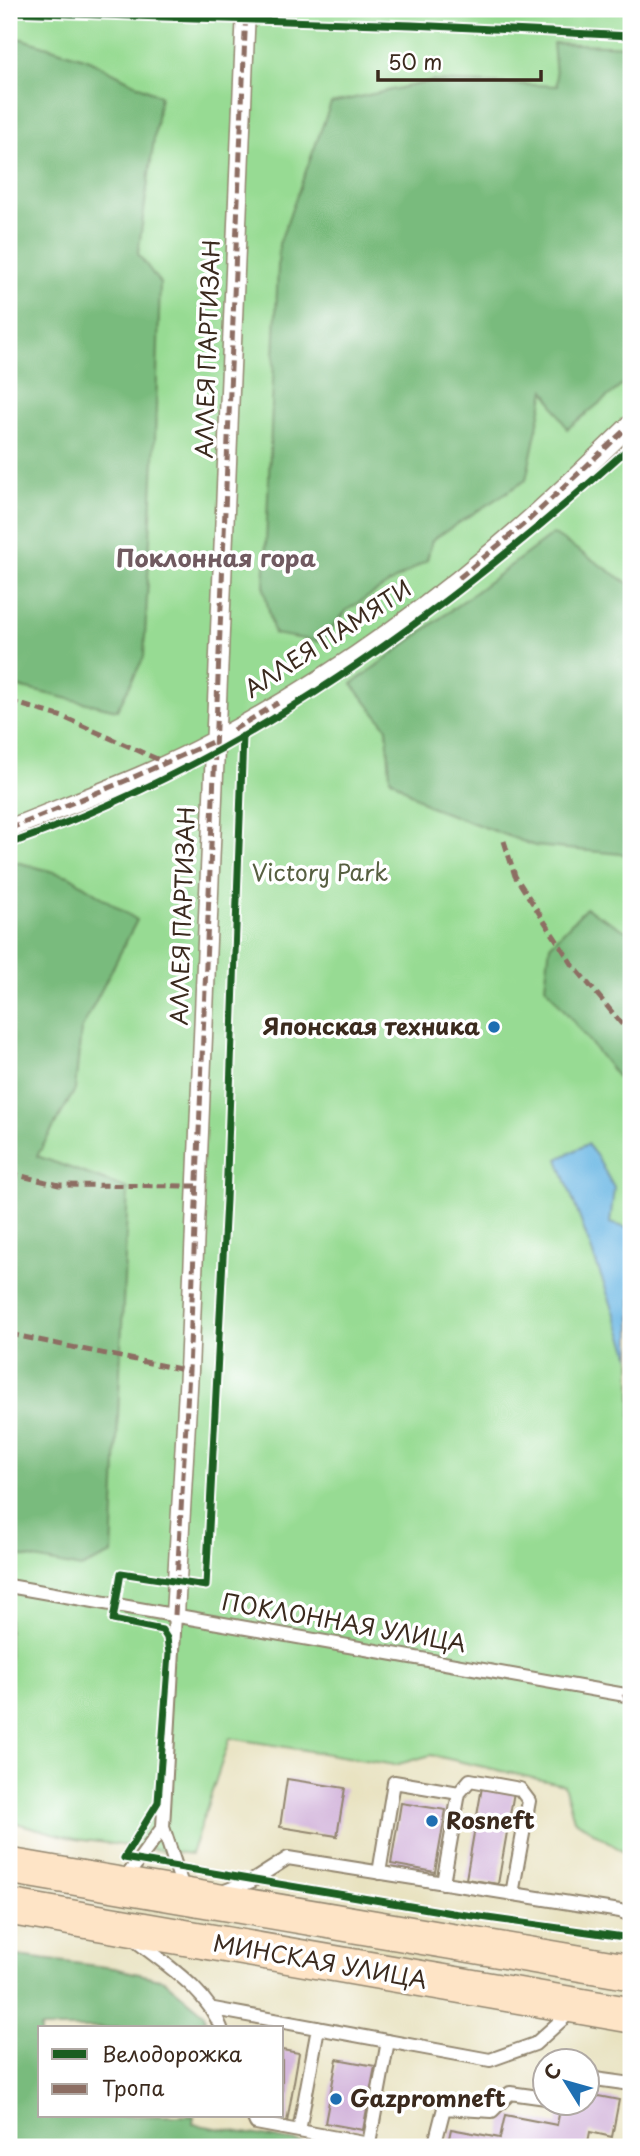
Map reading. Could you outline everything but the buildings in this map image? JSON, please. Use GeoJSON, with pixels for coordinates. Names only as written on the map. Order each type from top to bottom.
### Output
{"type":"FeatureCollection","features":[{"type":"Feature","properties":{"kind":"main road"},"geometry":{"type":"LineString","coordinates":[[9,1858],[60,1874]]}},
{"type":"Feature","properties":{"kind":"main road","name":"МИНСКАЯ УЛИЦА"},"geometry":{"type":"LineString","coordinates":[[9,1866],[631,1972]]}},
{"type":"Feature","properties":{"kind":"main road","name":"МИНСКАЯ УЛИЦА"},"geometry":{"type":"LineString","coordinates":[[9,1908],[631,2015]]}},
{"type":"Feature","properties":{"kind":"main road"},"geometry":{"type":"LineString","coordinates":[[9,1917],[57,1916]]}},
{"type":"Feature","properties":{"kind":"street","name":"АЛЛЕЯ ПАРТИЗАН"},"geometry":{"type":"LineString","coordinates":[[175,1615],[189,1371],[246,9]]}},
{"type":"Feature","properties":{"kind":"street","name":"АЛЛЕЯ ПАМЯТИ"},"geometry":{"type":"LineString","coordinates":[[9,829],[136,777],[214,741],[325,676],[429,601],[530,519],[631,424]]}},
{"type":"Feature","properties":{"kind":"lane","name":"ПОКЛОННАЯ УЛИЦА"},"geometry":{"type":"LineString","coordinates":[[9,1586],[631,1696]]}},
{"type":"Feature","properties":{"kind":"lane"},"geometry":{"type":"LineString","coordinates":[[175,1615],[163,1827],[195,1897],[252,1881],[288,1858],[620,1911],[631,1915]]}},
{"type":"Feature","properties":{"kind":"lane"},"geometry":{"type":"LineString","coordinates":[[443,1883],[459,1793],[470,1780],[520,1788],[528,1801],[512,1894]]}},
{"type":"Feature","properties":{"kind":"lane"},"geometry":{"type":"LineString","coordinates":[[379,1872],[394,1782],[459,1793]]}},
{"type":"Feature","properties":{"kind":"lane"},"geometry":{"type":"LineString","coordinates":[[120,1885],[163,1827]]}},
{"type":"Feature","properties":{"kind":"lane"},"geometry":{"type":"LineString","coordinates":[[119,1927],[179,1975],[214,2009],[220,2026]]}},
{"type":"Feature","properties":{"kind":"lane"},"geometry":{"type":"LineString","coordinates":[[214,2009],[490,2060],[535,2044],[577,2006]]}},
{"type":"Feature","properties":{"kind":"lane"},"geometry":{"type":"LineString","coordinates":[[299,2131],[318,2028]]}},
{"type":"Feature","properties":{"kind":"lane"},"geometry":{"type":"LineString","coordinates":[[254,2118],[256,2123],[369,2144],[388,2041]]}},
{"type":"Feature","properties":{"kind":"lane"},"geometry":{"type":"LineString","coordinates":[[602,2080],[631,2084]]}},
{"type":"Feature","properties":{"kind":"lane"},"geometry":{"type":"LineString","coordinates":[[433,2147],[444,2108],[492,2111],[510,2093],[532,2096]]}},
{"type":"Feature","properties":{"kind":"green space","name":"Victory Park"},"geometry":{"type":"Polygon","coordinates":[[[9,9],[631,9],[631,1857],[574,1819],[564,1785],[431,1755],[395,1765],[230,1738],[191,1854],[75,1839],[9,1821],[9,9]]]}},
{"type":"Feature","properties":{"kind":"green space"},"geometry":{"type":"Polygon","coordinates":[[[9,35],[87,59],[160,96],[138,254],[160,283],[144,657],[117,710],[9,685],[9,35]]]}},
{"type":"Feature","properties":{"kind":"green space"},"geometry":{"type":"Polygon","coordinates":[[[553,43],[631,46],[631,378],[567,429],[545,390],[526,480],[432,540],[427,560],[347,610],[321,642],[274,634],[264,589],[279,244],[331,103],[433,81],[557,86],[553,43]]]}},
{"type":"Feature","properties":{"kind":"green space"},"geometry":{"type":"Polygon","coordinates":[[[553,534],[631,585],[631,855],[535,846],[430,807],[390,778],[387,728],[352,684],[553,534]]]}},
{"type":"Feature","properties":{"kind":"green space"},"geometry":{"type":"Polygon","coordinates":[[[9,860],[69,876],[137,920],[81,1030],[75,1090],[37,1156],[128,1189],[112,1554],[81,1568],[9,1554],[9,860]]]}},
{"type":"Feature","properties":{"kind":"green space"},"geometry":{"type":"Polygon","coordinates":[[[586,908],[631,934],[631,1094],[545,986],[550,945],[586,908]]]}},
{"type":"Feature","properties":{"kind":"green space"},"geometry":{"type":"Polygon","coordinates":[[[9,1955],[114,1968],[164,1980],[204,2013],[206,2026],[38,2026],[38,2118],[194,2118],[193,2124],[326,2147],[9,2147],[9,1955]]]}},
{"type":"Feature","properties":{"kind":"water"},"geometry":{"type":"Polygon","coordinates":[[[587,1144],[614,1188],[610,1223],[631,1229],[631,1358],[558,1159],[587,1144]]]}},
{"type":"Feature","properties":{"kind":"marked path"},"geometry":{"type":"LineString","coordinates":[[175,1615],[189,1371],[246,9]]}},
{"type":"Feature","properties":{"kind":"marked path"},"geometry":{"type":"LineString","coordinates":[[459,578],[530,519],[631,424]]}},
{"type":"Feature","properties":{"kind":"marked path"},"geometry":{"type":"LineString","coordinates":[[9,701],[63,717],[166,763]]}},
{"type":"Feature","properties":{"kind":"marked path"},"geometry":{"type":"LineString","coordinates":[[233,730],[278,703]]}},
{"type":"Feature","properties":{"kind":"marked path"},"geometry":{"type":"LineString","coordinates":[[9,829],[212,742]]}},
{"type":"Feature","properties":{"kind":"marked path"},"geometry":{"type":"LineString","coordinates":[[504,841],[515,876],[572,964],[631,1035]]}},
{"type":"Feature","properties":{"kind":"marked path"},"geometry":{"type":"LineString","coordinates":[[9,1173],[59,1185],[196,1186]]}},
{"type":"Feature","properties":{"kind":"marked path"},"geometry":{"type":"LineString","coordinates":[[9,1334],[189,1371]]}},
{"type":"Feature","properties":{"kind":"marked path"},"geometry":{"type":"LineString","coordinates":[[624,1694],[631,1710]]}},
{"type":"Feature","properties":{"kind":"cycle path"},"geometry":{"type":"LineString","coordinates":[[9,12],[412,25],[631,36]]}},
{"type":"Feature","properties":{"kind":"cycle path"},"geometry":{"type":"LineString","coordinates":[[9,844],[96,810],[180,771],[261,726],[340,676],[416,623],[490,566],[631,446]]}},
{"type":"Feature","properties":{"kind":"cycle path"},"geometry":{"type":"LineString","coordinates":[[243,736],[226,1200],[206,1586],[121,1573],[113,1620],[162,1630],[167,1638],[169,1653],[158,1802],[124,1858],[452,1913],[631,1938]]}},
{"type":"Feature","properties":{"kind":"place","name":"Японская техника"},"geometry":{"type":"Point","coordinates":[494,1027]}},
{"type":"Feature","properties":{"kind":"place","name":"Rosneft"},"geometry":{"type":"Point","coordinates":[432,1821]}},
{"type":"Feature","properties":{"kind":"place","name":"Gazpromneft"},"geometry":{"type":"Point","coordinates":[336,2099]}},
{"type":"Feature","properties":{"kind":"district","name":"Поклонная гора"},"geometry":{"type":"Point","coordinates":[216,559]}}]}
